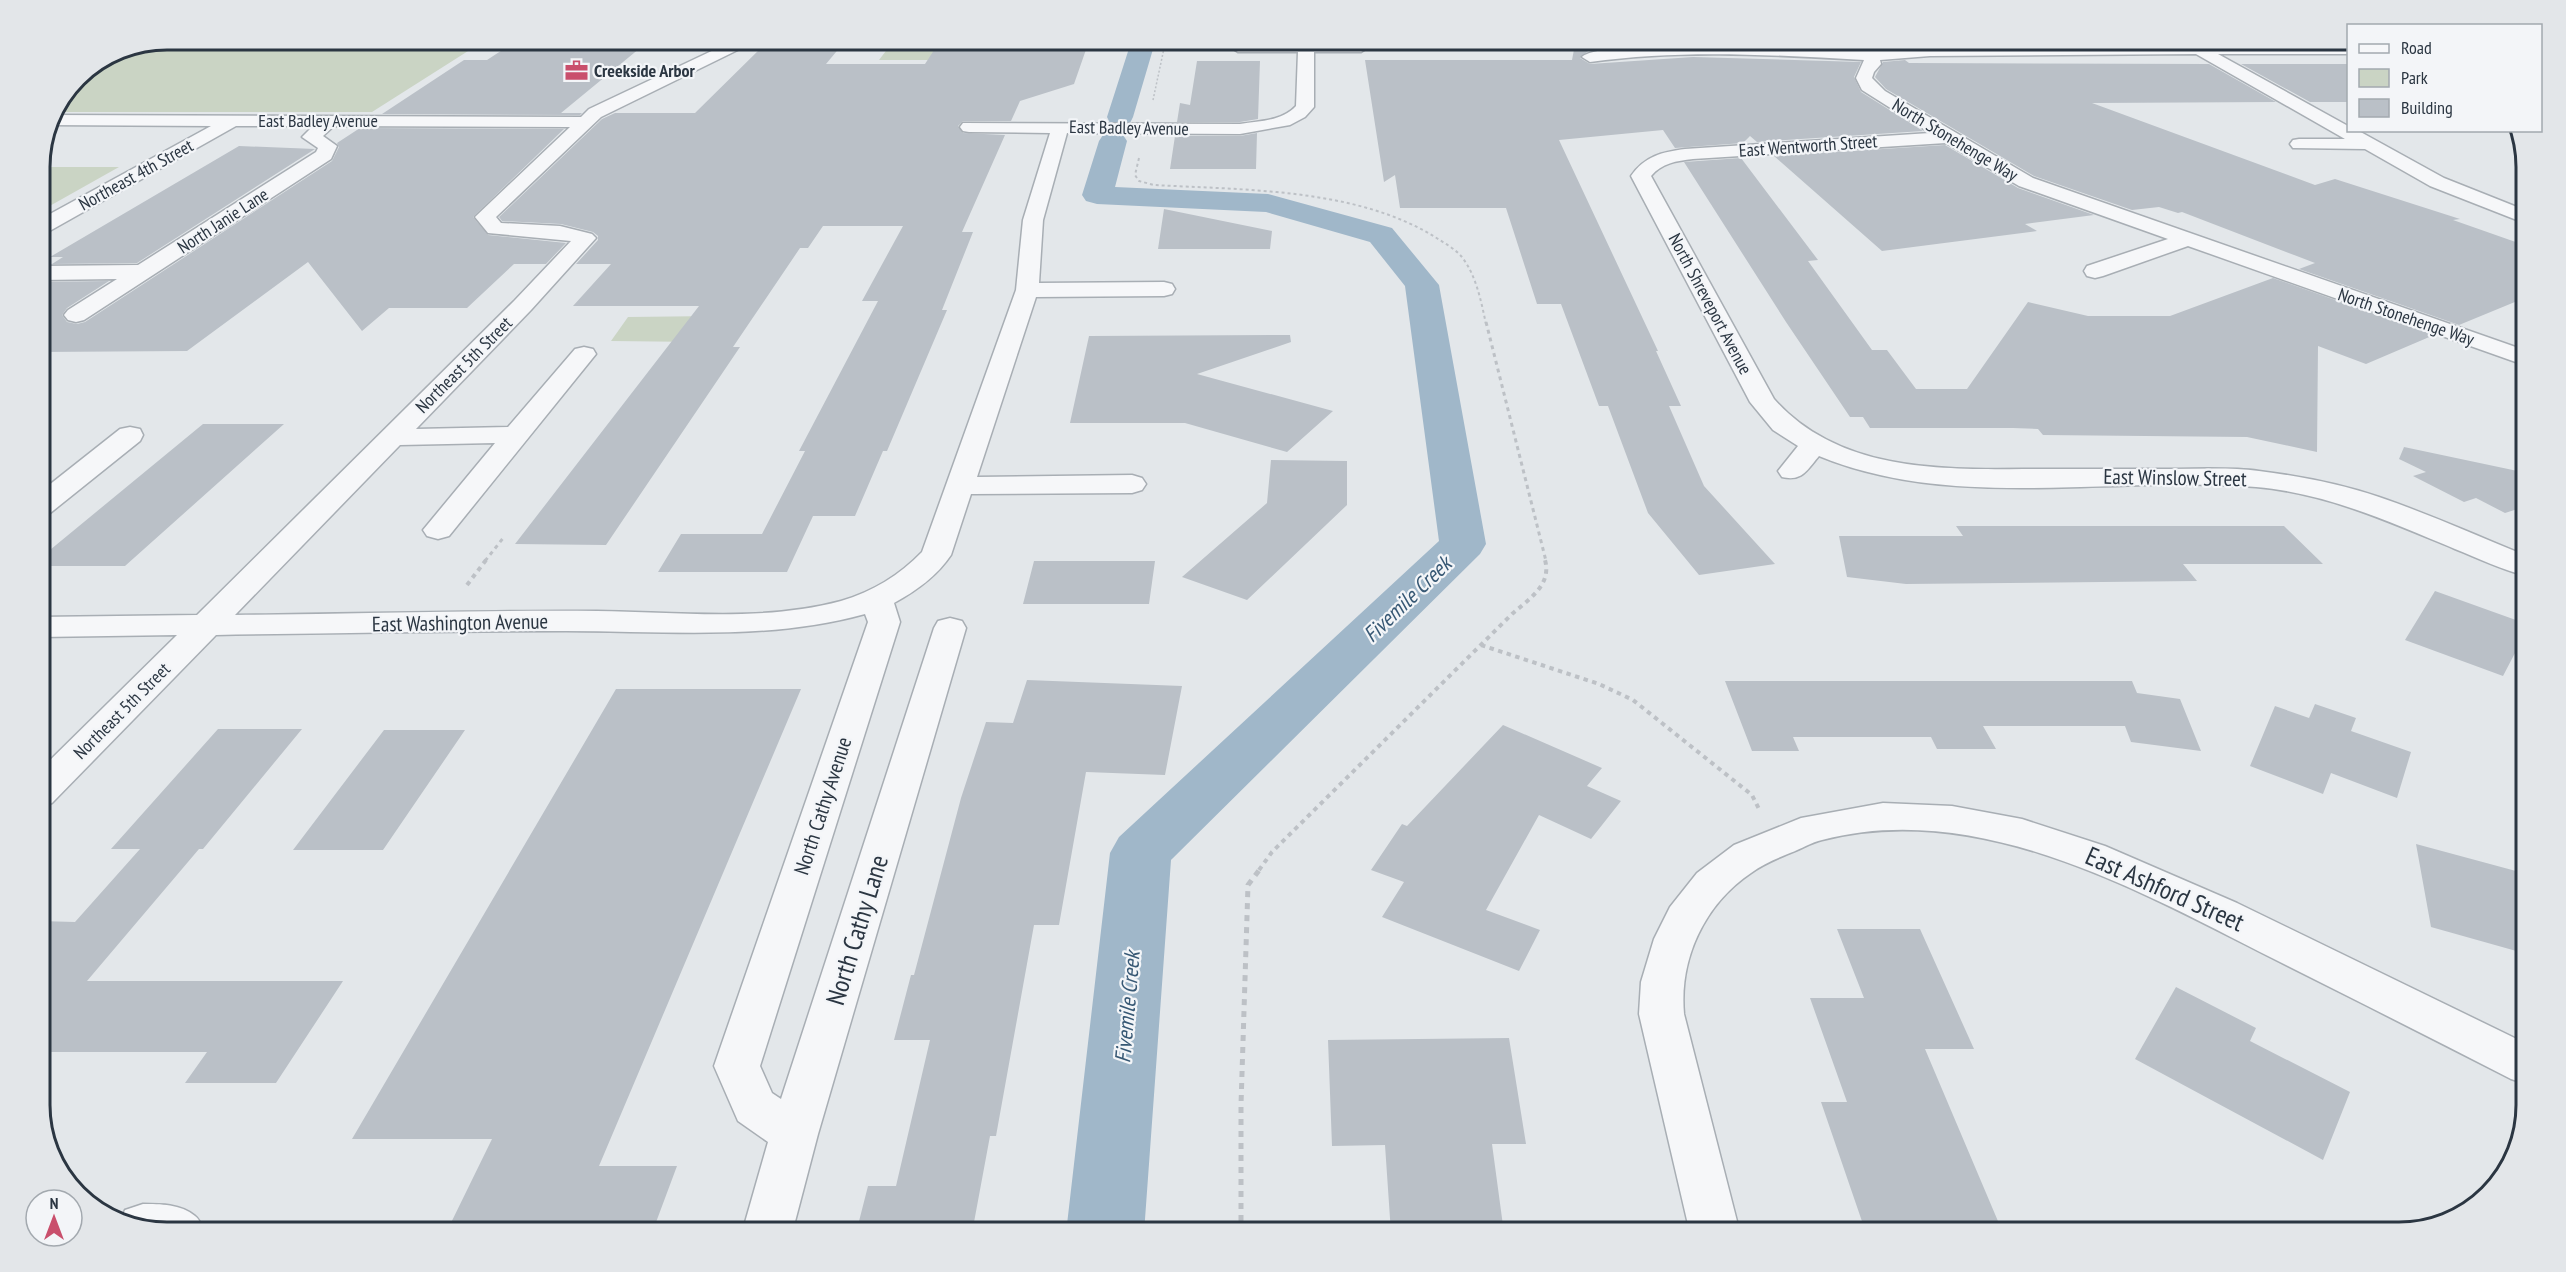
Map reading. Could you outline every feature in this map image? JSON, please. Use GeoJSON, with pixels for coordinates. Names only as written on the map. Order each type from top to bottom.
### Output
{"type":"FeatureCollection","features":[{"type":"Feature","properties":{"kind":"street","name":"Northeast 5th Street"},"geometry":{"type":"LineString","coordinates":[[50,783],[393,437],[585,238],[560,232],[495,229],[486,217],[595,113],[726,50]]}},
{"type":"Feature","properties":{"kind":"street","name":"East Badley Avenue"},"geometry":{"type":"LineString","coordinates":[[969,127],[1240,129],[1288,119],[1300,113],[1305,107],[1306,50]]}},
{"type":"Feature","properties":{"kind":"street"},"geometry":{"type":"LineString","coordinates":[[1590,57],[1629,50],[1780,50],[1871,56],[1955,50]]}},
{"type":"Feature","properties":{"kind":"street"},"geometry":{"type":"LineString","coordinates":[[2200,50],[2437,182],[2516,214]]}},
{"type":"Feature","properties":{"kind":"street","name":"North Stonehenge Way"},"geometry":{"type":"LineString","coordinates":[[1871,56],[1873,64],[1866,70],[1864,78],[1868,86],[2026,182],[2516,355]]}},
{"type":"Feature","properties":{"kind":"street","name":"East Badley Avenue"},"geometry":{"type":"LineString","coordinates":[[59,120],[587,122]]}},
{"type":"Feature","properties":{"kind":"street","name":"Northeast 4th Street"},"geometry":{"type":"LineString","coordinates":[[50,223],[232,121]]}},
{"type":"Feature","properties":{"kind":"street","name":"North Janie Lane"},"geometry":{"type":"LineString","coordinates":[[76,315],[324,155],[328,146],[311,136],[330,121]]}},
{"type":"Feature","properties":{"kind":"street"},"geometry":{"type":"LineString","coordinates":[[877,599],[921,574],[936,555],[1027,290],[1033,220],[1060,128]]}},
{"type":"Feature","properties":{"kind":"street","name":"East Wentworth Street"},"geometry":{"type":"LineString","coordinates":[[1666,157],[1693,153],[1949,137]]}},
{"type":"Feature","properties":{"kind":"street"},"geometry":{"type":"LineString","coordinates":[[2299,144],[2367,144]]}},
{"type":"Feature","properties":{"kind":"street","name":"North Shreveport Avenue"},"geometry":{"type":"LineString","coordinates":[[1666,157],[1647,165],[1641,176],[1763,402],[1782,424],[1814,444]]}},
{"type":"Feature","properties":{"kind":"street"},"geometry":{"type":"LineString","coordinates":[[2095,271],[2186,240]]}},
{"type":"Feature","properties":{"kind":"street"},"geometry":{"type":"LineString","coordinates":[[50,273],[142,272]]}},
{"type":"Feature","properties":{"kind":"street"},"geometry":{"type":"LineString","coordinates":[[1027,290],[1164,289]]}},
{"type":"Feature","properties":{"kind":"street"},"geometry":{"type":"LineString","coordinates":[[438,530],[584,354]]}},
{"type":"Feature","properties":{"kind":"street"},"geometry":{"type":"LineString","coordinates":[[50,499],[130,435]]}},
{"type":"Feature","properties":{"kind":"street"},"geometry":{"type":"LineString","coordinates":[[393,437],[516,435]]}},
{"type":"Feature","properties":{"kind":"street"},"geometry":{"type":"LineString","coordinates":[[1792,471],[1814,444]]}},
{"type":"Feature","properties":{"kind":"street","name":"East Winslow Street"},"geometry":{"type":"LineString","coordinates":[[1814,444],[1856,461],[1905,473],[1947,477],[2208,477],[2257,479],[2312,488],[2368,504],[2516,563]]}},
{"type":"Feature","properties":{"kind":"street"},"geometry":{"type":"LineString","coordinates":[[961,486],[1132,484]]}},
{"type":"Feature","properties":{"kind":"street","name":"East Washington Avenue"},"geometry":{"type":"LineString","coordinates":[[50,627],[781,622],[842,611],[877,599]]}},
{"type":"Feature","properties":{"kind":"street","name":"North Cathy Avenue"},"geometry":{"type":"LineString","coordinates":[[794,1134],[755,1107],[737,1066],[884,622],[877,599]]}},
{"type":"Feature","properties":{"kind":"street","name":"North Cathy Lane"},"geometry":{"type":"LineString","coordinates":[[770,1222],[794,1134],[950,628]]}},
{"type":"Feature","properties":{"kind":"street","name":"East Ashford Street"},"geometry":{"type":"LineString","coordinates":[[1712,1222],[1661,1009],[1669,951],[1692,903],[1729,867],[1777,839],[1833,822],[1897,816],[1966,821],[2039,836],[2113,862],[2516,1060]]}},
{"type":"Feature","properties":{"kind":"path"},"geometry":{"type":"LineString","coordinates":[[1153,102],[1164,50]]}},
{"type":"Feature","properties":{"kind":"path"},"geometry":{"type":"LineString","coordinates":[[1140,155],[1135,175],[1139,181],[1154,185],[1268,193],[1337,202],[1399,220],[1456,251],[1467,265],[1479,294],[1548,571],[1539,591],[1481,645],[1272,852],[1248,885],[1241,1106],[1241,1222]]}},
{"type":"Feature","properties":{"kind":"path"},"geometry":{"type":"LineString","coordinates":[[465,587],[504,537]]}},
{"type":"Feature","properties":{"kind":"path"},"geometry":{"type":"LineString","coordinates":[[1481,645],[1599,684],[1633,700],[1752,795],[1777,839]]}},
{"type":"Feature","properties":{"kind":"green space"},"geometry":{"type":"Polygon","coordinates":[[[159,50],[470,50],[372,112],[63,112],[89,79],[108,65],[136,53],[159,50]]]}},
{"type":"Feature","properties":{"kind":"green space"},"geometry":{"type":"Polygon","coordinates":[[[887,50],[966,50],[971,60],[879,60],[887,50]]]}},
{"type":"Feature","properties":{"kind":"green space"},"geometry":{"type":"Polygon","coordinates":[[[50,167],[119,167],[50,206],[50,167]]]}},
{"type":"Feature","properties":{"kind":"green space"},"geometry":{"type":"Polygon","coordinates":[[[715,316],[700,342],[611,341],[628,317],[715,316]]]}},
{"type":"Feature","properties":{"kind":"building"},"geometry":{"type":"Polygon","coordinates":[[[502,50],[638,50],[561,113],[582,113],[580,115],[382,114],[464,60],[487,60],[502,50]]]}},
{"type":"Feature","properties":{"kind":"building"},"geometry":{"type":"Polygon","coordinates":[[[759,50],[838,50],[826,64],[925,64],[934,50],[1086,50],[1074,84],[1020,101],[1011,121],[963,121],[958,126],[963,133],[1005,135],[962,232],[973,232],[942,310],[947,310],[887,451],[883,451],[855,516],[813,516],[787,572],[658,572],[681,534],[762,534],[805,451],[799,451],[878,301],[862,301],[903,226],[823,226],[808,248],[800,248],[733,347],[740,347],[606,545],[515,544],[699,306],[573,306],[611,264],[576,264],[598,240],[598,236],[593,232],[561,224],[502,221],[499,217],[602,119],[615,113],[695,113],[759,50]]]}},
{"type":"Feature","properties":{"kind":"building"},"geometry":{"type":"Polygon","coordinates":[[[1574,50],[1592,50],[1580,58],[1590,64],[1693,57],[1861,62],[1854,77],[1861,92],[1923,131],[1757,142],[1750,136],[1743,143],[1675,148],[1663,130],[1559,140],[1658,351],[1656,351],[1681,406],[1669,406],[1704,486],[1775,564],[1699,575],[1648,513],[1608,406],[1599,406],[1561,304],[1537,304],[1506,208],[1400,208],[1395,175],[1384,182],[1365,60],[1572,60],[1574,50]]]}},
{"type":"Feature","properties":{"kind":"building"},"geometry":{"type":"Polygon","coordinates":[[[1905,60],[1909,63],[2209,64],[2276,102],[2092,103],[2315,185],[2335,179],[2460,219],[2453,220],[2516,242],[2516,302],[2459,325],[2299,269],[2315,263],[2182,212],[2178,213],[2159,207],[2132,210],[2034,176],[1886,89],[1875,77],[1883,62],[1905,60]]]}},
{"type":"Feature","properties":{"kind":"building"},"geometry":{"type":"Polygon","coordinates":[[[1197,61],[1260,61],[1258,119],[1240,122],[1177,122],[1180,103],[1190,105],[1197,61]]]}},
{"type":"Feature","properties":{"kind":"building"},"geometry":{"type":"Polygon","coordinates":[[[2241,64],[2347,64],[2347,102],[2310,102],[2241,64]]]}},
{"type":"Feature","properties":{"kind":"building"},"geometry":{"type":"Polygon","coordinates":[[[360,128],[564,129],[473,217],[488,235],[566,243],[546,264],[514,264],[467,308],[389,308],[362,331],[308,262],[187,351],[50,352],[50,282],[109,281],[67,308],[62,315],[67,322],[77,324],[85,322],[332,161],[339,147],[337,143],[360,128]]]}},
{"type":"Feature","properties":{"kind":"building"},"geometry":{"type":"Polygon","coordinates":[[[1257,133],[1256,169],[1170,169],[1175,136],[1240,136],[1257,133]]]}},
{"type":"Feature","properties":{"kind":"building"},"geometry":{"type":"Polygon","coordinates":[[[1945,145],[2018,188],[2094,215],[2025,224],[2037,231],[1882,251],[1774,156],[1945,145]]]}},
{"type":"Feature","properties":{"kind":"building"},"geometry":{"type":"Polygon","coordinates":[[[239,146],[315,149],[137,263],[52,264],[63,257],[50,257],[239,146]]]}},
{"type":"Feature","properties":{"kind":"building"},"geometry":{"type":"Polygon","coordinates":[[[1741,158],[1818,260],[1808,261],[1872,350],[1887,350],[1916,389],[1967,389],[2028,302],[2088,316],[2170,316],[2273,278],[2434,335],[2366,364],[2318,346],[2317,452],[2247,437],[2043,435],[2038,429],[2013,428],[1870,428],[1863,417],[1850,417],[1786,322],[1684,162],[1741,158]]]}},
{"type":"Feature","properties":{"kind":"building"},"geometry":{"type":"Polygon","coordinates":[[[1164,209],[1272,231],[1270,249],[1158,249],[1164,209]]]}},
{"type":"Feature","properties":{"kind":"building"},"geometry":{"type":"Polygon","coordinates":[[[1290,335],[1291,342],[1197,374],[1333,411],[1287,452],[1185,423],[1070,423],[1089,336],[1290,335]]]}},
{"type":"Feature","properties":{"kind":"building"},"geometry":{"type":"Polygon","coordinates":[[[203,424],[284,424],[125,566],[50,566],[50,550],[203,424]]]}},
{"type":"Feature","properties":{"kind":"building"},"geometry":{"type":"Polygon","coordinates":[[[2404,447],[2516,471],[2516,510],[2505,513],[2476,498],[2464,502],[2413,476],[2426,472],[2399,459],[2404,447]]]}},
{"type":"Feature","properties":{"kind":"building"},"geometry":{"type":"Polygon","coordinates":[[[1271,460],[1347,461],[1347,505],[1247,600],[1182,577],[1267,503],[1271,460]]]}},
{"type":"Feature","properties":{"kind":"building"},"geometry":{"type":"Polygon","coordinates":[[[1956,526],[2284,526],[2323,564],[2183,564],[2197,581],[1906,584],[1847,577],[1839,536],[1963,536],[1956,526]]]}},
{"type":"Feature","properties":{"kind":"building"},"geometry":{"type":"Polygon","coordinates":[[[1034,561],[1155,561],[1149,604],[1023,604],[1034,561]]]}},
{"type":"Feature","properties":{"kind":"building"},"geometry":{"type":"Polygon","coordinates":[[[2435,591],[2516,620],[2516,651],[2503,676],[2405,640],[2435,591]]]}},
{"type":"Feature","properties":{"kind":"building"},"geometry":{"type":"Polygon","coordinates":[[[1027,680],[1182,686],[1165,775],[1086,772],[1059,925],[1034,925],[996,1136],[990,1136],[974,1222],[859,1222],[868,1186],[896,1186],[930,1040],[894,1040],[911,975],[914,975],[961,798],[986,722],[1013,723],[1027,680]]]}},
{"type":"Feature","properties":{"kind":"building"},"geometry":{"type":"Polygon","coordinates":[[[1725,681],[2132,681],[2137,693],[2180,699],[2201,751],[2131,742],[2125,726],[1983,726],[1996,749],[1937,749],[1931,737],[1793,737],[1799,751],[1752,751],[1725,681]]]}},
{"type":"Feature","properties":{"kind":"building"},"geometry":{"type":"Polygon","coordinates":[[[616,689],[801,689],[599,1166],[677,1166],[656,1222],[451,1222],[492,1139],[352,1139],[616,689]]]}},
{"type":"Feature","properties":{"kind":"building"},"geometry":{"type":"Polygon","coordinates":[[[2315,704],[2356,718],[2351,731],[2411,752],[2397,798],[2331,773],[2323,794],[2250,766],[2275,706],[2309,718],[2315,704]]]}},
{"type":"Feature","properties":{"kind":"building"},"geometry":{"type":"Polygon","coordinates":[[[1503,725],[1602,768],[1587,786],[1621,801],[1591,839],[1539,815],[1486,910],[1540,930],[1519,971],[1382,917],[1404,882],[1371,870],[1402,824],[1407,826],[1503,725]]]}},
{"type":"Feature","properties":{"kind":"building"},"geometry":{"type":"Polygon","coordinates":[[[218,729],[302,729],[203,849],[199,849],[87,981],[343,981],[276,1083],[185,1083],[207,1052],[50,1052],[50,921],[75,922],[140,849],[111,849],[218,729]]]}},
{"type":"Feature","properties":{"kind":"building"},"geometry":{"type":"Polygon","coordinates":[[[384,730],[465,730],[383,850],[293,850],[384,730]]]}},
{"type":"Feature","properties":{"kind":"building"},"geometry":{"type":"Polygon","coordinates":[[[2416,844],[2516,871],[2516,951],[2431,927],[2416,844]]]}},
{"type":"Feature","properties":{"kind":"building"},"geometry":{"type":"Polygon","coordinates":[[[1837,929],[1920,929],[1974,1049],[1925,1049],[1998,1222],[1862,1222],[1821,1102],[1847,1102],[1810,998],[1864,998],[1837,929]]]}},
{"type":"Feature","properties":{"kind":"building"},"geometry":{"type":"Polygon","coordinates":[[[2176,987],[2256,1028],[2250,1041],[2350,1092],[2323,1160],[2135,1059],[2176,987]]]}},
{"type":"Feature","properties":{"kind":"building"},"geometry":{"type":"Polygon","coordinates":[[[1509,1038],[1526,1144],[1492,1144],[1503,1222],[1390,1222],[1385,1145],[1332,1146],[1328,1040],[1509,1038]]]}},
{"type":"Feature","properties":{"kind":"waterway","name":"Fivemile Creek"},"geometry":{"type":"LineString","coordinates":[[1120,117],[1141,50]]}},
{"type":"Feature","properties":{"kind":"waterway","name":"Fivemile Creek"},"geometry":{"type":"LineString","coordinates":[[1106,1222],[1141,853],[1463,544],[1422,285],[1381,235],[1268,203],[1097,195],[1113,141]]}},
{"type":"Feature","properties":{"kind":"place","name":"Creekside Arbor"},"geometry":{"type":"Point","coordinates":[576,71]}}]}
